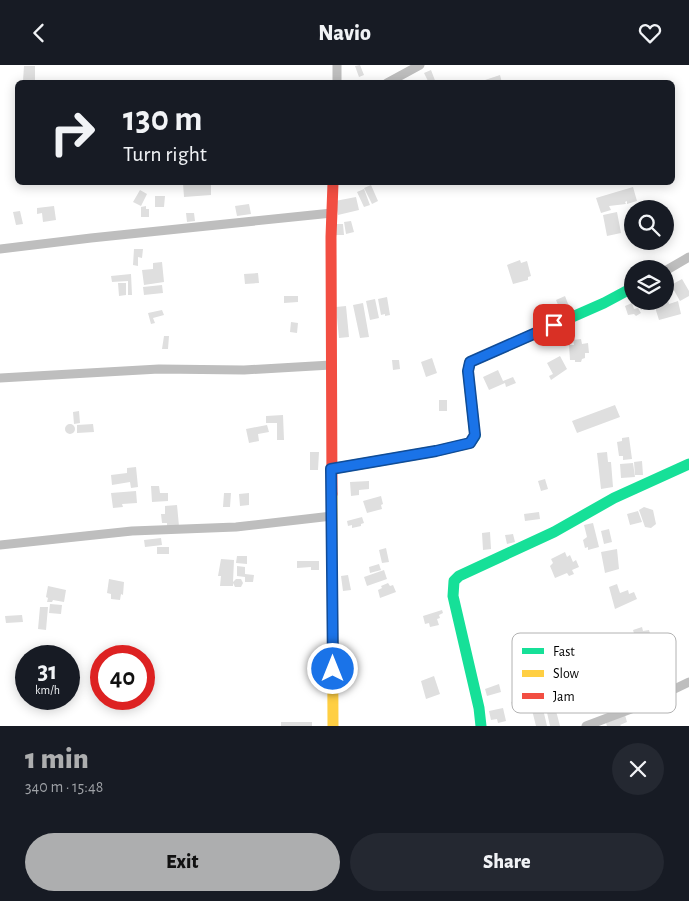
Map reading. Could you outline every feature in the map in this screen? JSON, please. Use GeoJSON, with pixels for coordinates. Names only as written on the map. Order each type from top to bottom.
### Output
{"type":"FeatureCollection","features":[{"type":"Feature","properties":{"kind":"street"},"geometry":{"type":"LineString","coordinates":[[337,65],[337,80]]}},
{"type":"Feature","properties":{"kind":"street"},"geometry":{"type":"LineString","coordinates":[[392,80],[420,65]]}},
{"type":"Feature","properties":{"kind":"street"},"geometry":{"type":"LineString","coordinates":[[333,185],[331,469],[333,726]]}},
{"type":"Feature","properties":{"kind":"street"},"geometry":{"type":"LineString","coordinates":[[0,249],[332,213]]}},
{"type":"Feature","properties":{"kind":"street"},"geometry":{"type":"LineString","coordinates":[[674,266],[689,257]]}},
{"type":"Feature","properties":{"kind":"street"},"geometry":{"type":"LineString","coordinates":[[331,469],[436,451],[470,443],[475,435],[468,371],[470,362],[604,303],[624,292]]}},
{"type":"Feature","properties":{"kind":"street"},"geometry":{"type":"LineString","coordinates":[[0,378],[159,369],[244,370],[331,365]]}},
{"type":"Feature","properties":{"kind":"street"},"geometry":{"type":"LineString","coordinates":[[481,726],[479,708],[453,596],[454,581],[459,576],[554,532],[614,498],[689,465]]}},
{"type":"Feature","properties":{"kind":"street"},"geometry":{"type":"LineString","coordinates":[[0,545],[132,531],[236,527],[332,516]]}},
{"type":"Feature","properties":{"kind":"street"},"geometry":{"type":"LineString","coordinates":[[676,688],[689,682]]}},
{"type":"Feature","properties":{"kind":"street"},"geometry":{"type":"LineString","coordinates":[[586,726],[620,713]]}},
{"type":"Feature","properties":{"kind":"building"},"geometry":{"type":"Polygon","coordinates":[[[360,65],[364,75],[359,77],[355,66],[360,65]]]}},
{"type":"Feature","properties":{"kind":"building"},"geometry":{"type":"Polygon","coordinates":[[[24,66],[35,66],[35,80],[23,80],[24,66]]]}},
{"type":"Feature","properties":{"kind":"building"},"geometry":{"type":"Polygon","coordinates":[[[431,70],[435,80],[428,80],[424,73],[431,70]]]}},
{"type":"Feature","properties":{"kind":"building"},"geometry":{"type":"Polygon","coordinates":[[[500,75],[501,80],[485,80],[500,75]]]}},
{"type":"Feature","properties":{"kind":"building"},"geometry":{"type":"Polygon","coordinates":[[[183,185],[211,185],[211,195],[184,197],[183,185]]]}},
{"type":"Feature","properties":{"kind":"building"},"geometry":{"type":"Polygon","coordinates":[[[371,185],[378,201],[372,204],[364,188],[371,185]]]}},
{"type":"Feature","properties":{"kind":"building"},"geometry":{"type":"Polygon","coordinates":[[[633,187],[637,200],[624,200],[624,204],[609,206],[611,210],[601,213],[596,198],[633,187]]]}},
{"type":"Feature","properties":{"kind":"building"},"geometry":{"type":"Polygon","coordinates":[[[364,189],[370,205],[364,207],[357,192],[364,189]]]}},
{"type":"Feature","properties":{"kind":"building"},"geometry":{"type":"Polygon","coordinates":[[[140,190],[147,194],[141,206],[133,202],[140,190]]]}},
{"type":"Feature","properties":{"kind":"building"},"geometry":{"type":"Polygon","coordinates":[[[155,196],[165,196],[164,207],[155,207],[155,196]]]}},
{"type":"Feature","properties":{"kind":"building"},"geometry":{"type":"Polygon","coordinates":[[[356,197],[359,210],[338,215],[335,201],[356,197]]]}},
{"type":"Feature","properties":{"kind":"building"},"geometry":{"type":"Polygon","coordinates":[[[249,204],[251,214],[237,216],[235,206],[249,204]]]}},
{"type":"Feature","properties":{"kind":"building"},"geometry":{"type":"Polygon","coordinates":[[[54,206],[56,220],[43,222],[42,213],[37,214],[37,208],[54,206]]]}},
{"type":"Feature","properties":{"kind":"building"},"geometry":{"type":"Polygon","coordinates":[[[146,206],[146,209],[149,209],[149,217],[141,217],[141,207],[146,206]]]}},
{"type":"Feature","properties":{"kind":"building"},"geometry":{"type":"Polygon","coordinates":[[[20,211],[23,224],[16,225],[13,212],[20,211]]]}},
{"type":"Feature","properties":{"kind":"building"},"geometry":{"type":"Polygon","coordinates":[[[617,212],[621,233],[607,236],[603,215],[617,212]]]}},
{"type":"Feature","properties":{"kind":"building"},"geometry":{"type":"Polygon","coordinates":[[[186,213],[194,213],[195,221],[187,222],[186,213]]]}},
{"type":"Feature","properties":{"kind":"building"},"geometry":{"type":"Polygon","coordinates":[[[351,221],[354,232],[346,234],[344,222],[351,221]]]}},
{"type":"Feature","properties":{"kind":"building"},"geometry":{"type":"Polygon","coordinates":[[[336,224],[343,224],[344,235],[336,235],[336,224]]]}},
{"type":"Feature","properties":{"kind":"building"},"geometry":{"type":"Polygon","coordinates":[[[134,249],[143,249],[142,258],[138,257],[138,266],[133,265],[134,249]]]}},
{"type":"Feature","properties":{"kind":"building"},"geometry":{"type":"Polygon","coordinates":[[[520,260],[521,263],[527,261],[531,276],[528,277],[528,280],[513,284],[507,265],[520,260]]]}},
{"type":"Feature","properties":{"kind":"building"},"geometry":{"type":"Polygon","coordinates":[[[162,262],[164,282],[144,285],[142,270],[153,269],[153,263],[162,262]]]}},
{"type":"Feature","properties":{"kind":"building"},"geometry":{"type":"Polygon","coordinates":[[[258,273],[259,283],[245,284],[244,274],[258,273]]]}},
{"type":"Feature","properties":{"kind":"building"},"geometry":{"type":"Polygon","coordinates":[[[131,274],[132,295],[128,295],[128,281],[112,282],[111,276],[131,274]]]}},
{"type":"Feature","properties":{"kind":"building"},"geometry":{"type":"Polygon","coordinates":[[[682,279],[689,291],[689,296],[680,301],[674,290],[674,283],[682,279]]]}},
{"type":"Feature","properties":{"kind":"building"},"geometry":{"type":"Polygon","coordinates":[[[118,283],[126,283],[126,295],[119,296],[118,283]]]}},
{"type":"Feature","properties":{"kind":"building"},"geometry":{"type":"Polygon","coordinates":[[[162,285],[163,293],[144,295],[143,287],[162,285]]]}},
{"type":"Feature","properties":{"kind":"building"},"geometry":{"type":"Polygon","coordinates":[[[284,296],[298,296],[298,302],[284,303],[284,296]]]}},
{"type":"Feature","properties":{"kind":"building"},"geometry":{"type":"Polygon","coordinates":[[[565,296],[570,309],[561,312],[556,300],[565,296]]]}},
{"type":"Feature","properties":{"kind":"building"},"geometry":{"type":"Polygon","coordinates":[[[387,297],[390,315],[385,316],[385,314],[381,315],[378,299],[387,297]]]}},
{"type":"Feature","properties":{"kind":"building"},"geometry":{"type":"Polygon","coordinates":[[[375,299],[379,318],[370,320],[366,301],[375,299]]]}},
{"type":"Feature","properties":{"kind":"building"},"geometry":{"type":"Polygon","coordinates":[[[678,301],[681,314],[659,320],[656,310],[674,310],[674,302],[678,301]]]}},
{"type":"Feature","properties":{"kind":"building"},"geometry":{"type":"Polygon","coordinates":[[[363,303],[369,337],[360,338],[353,305],[363,303]]]}},
{"type":"Feature","properties":{"kind":"building"},"geometry":{"type":"Polygon","coordinates":[[[346,306],[349,337],[339,338],[336,307],[346,306]]]}},
{"type":"Feature","properties":{"kind":"building"},"geometry":{"type":"Polygon","coordinates":[[[162,310],[164,315],[153,318],[155,323],[151,324],[148,313],[162,310]]]}},
{"type":"Feature","properties":{"kind":"building"},"geometry":{"type":"Polygon","coordinates":[[[626,310],[639,310],[641,313],[636,316],[634,314],[628,315],[626,310]]]}},
{"type":"Feature","properties":{"kind":"building"},"geometry":{"type":"Polygon","coordinates":[[[291,322],[298,323],[297,333],[290,332],[291,322]]]}},
{"type":"Feature","properties":{"kind":"building"},"geometry":{"type":"Polygon","coordinates":[[[164,336],[169,336],[168,349],[162,349],[164,336]]]}},
{"type":"Feature","properties":{"kind":"building"},"geometry":{"type":"Polygon","coordinates":[[[581,339],[582,344],[588,343],[589,353],[585,353],[585,358],[581,362],[575,362],[575,360],[570,360],[569,345],[574,345],[573,340],[581,339]]]}},
{"type":"Feature","properties":{"kind":"building"},"geometry":{"type":"Polygon","coordinates":[[[560,356],[567,369],[551,380],[549,376],[553,374],[547,363],[560,356]]]}},
{"type":"Feature","properties":{"kind":"building"},"geometry":{"type":"Polygon","coordinates":[[[432,358],[437,373],[426,377],[421,362],[432,358]]]}},
{"type":"Feature","properties":{"kind":"building"},"geometry":{"type":"Polygon","coordinates":[[[392,360],[399,360],[400,369],[393,370],[392,360]]]}},
{"type":"Feature","properties":{"kind":"building"},"geometry":{"type":"Polygon","coordinates":[[[498,370],[503,381],[513,377],[516,383],[506,387],[505,383],[489,390],[483,377],[498,370]]]}},
{"type":"Feature","properties":{"kind":"building"},"geometry":{"type":"Polygon","coordinates":[[[439,400],[447,400],[447,411],[439,411],[439,400]]]}},
{"type":"Feature","properties":{"kind":"building"},"geometry":{"type":"Polygon","coordinates":[[[615,405],[620,417],[577,433],[572,421],[615,405]]]}},
{"type":"Feature","properties":{"kind":"building"},"geometry":{"type":"Polygon","coordinates":[[[79,411],[80,423],[74,424],[73,412],[79,411]]]}},
{"type":"Feature","properties":{"kind":"building"},"geometry":{"type":"Polygon","coordinates":[[[283,415],[284,440],[277,440],[277,423],[266,423],[266,416],[283,415]]]}},
{"type":"Feature","properties":{"kind":"building"},"geometry":{"type":"Polygon","coordinates":[[[68,424],[72,424],[75,429],[72,434],[68,434],[65,431],[65,427],[68,424]]]}},
{"type":"Feature","properties":{"kind":"building"},"geometry":{"type":"Polygon","coordinates":[[[93,424],[94,432],[77,433],[77,425],[93,424]]]}},
{"type":"Feature","properties":{"kind":"building"},"geometry":{"type":"Polygon","coordinates":[[[267,425],[269,432],[258,434],[259,441],[249,443],[246,429],[267,425]]]}},
{"type":"Feature","properties":{"kind":"building"},"geometry":{"type":"Polygon","coordinates":[[[629,437],[632,459],[623,460],[623,456],[619,456],[617,442],[622,441],[622,438],[629,437]]]}},
{"type":"Feature","properties":{"kind":"building"},"geometry":{"type":"Polygon","coordinates":[[[310,452],[319,452],[318,470],[310,470],[310,452]]]}},
{"type":"Feature","properties":{"kind":"building"},"geometry":{"type":"Polygon","coordinates":[[[607,452],[608,462],[611,462],[613,487],[601,489],[597,453],[607,452]]]}},
{"type":"Feature","properties":{"kind":"building"},"geometry":{"type":"Polygon","coordinates":[[[642,461],[643,475],[635,475],[634,462],[642,461]]]}},
{"type":"Feature","properties":{"kind":"building"},"geometry":{"type":"Polygon","coordinates":[[[633,463],[635,477],[621,478],[620,464],[633,463]]]}},
{"type":"Feature","properties":{"kind":"building"},"geometry":{"type":"Polygon","coordinates":[[[136,467],[138,487],[131,488],[130,482],[112,485],[111,475],[127,473],[127,468],[136,467]]]}},
{"type":"Feature","properties":{"kind":"building"},"geometry":{"type":"Polygon","coordinates":[[[545,479],[548,489],[541,491],[538,481],[545,479]]]}},
{"type":"Feature","properties":{"kind":"building"},"geometry":{"type":"Polygon","coordinates":[[[369,481],[369,489],[359,490],[359,495],[351,496],[350,482],[369,481]]]}},
{"type":"Feature","properties":{"kind":"building"},"geometry":{"type":"Polygon","coordinates":[[[151,486],[159,486],[160,493],[168,493],[168,501],[152,502],[151,486]]]}},
{"type":"Feature","properties":{"kind":"building"},"geometry":{"type":"Polygon","coordinates":[[[136,491],[137,503],[122,504],[123,507],[113,508],[111,493],[136,491]]]}},
{"type":"Feature","properties":{"kind":"building"},"geometry":{"type":"Polygon","coordinates":[[[224,493],[231,493],[230,507],[223,507],[224,493]]]}},
{"type":"Feature","properties":{"kind":"building"},"geometry":{"type":"Polygon","coordinates":[[[249,493],[249,505],[240,506],[239,494],[249,493]]]}},
{"type":"Feature","properties":{"kind":"building"},"geometry":{"type":"Polygon","coordinates":[[[381,496],[382,509],[367,513],[363,501],[381,496]]]}},
{"type":"Feature","properties":{"kind":"building"},"geometry":{"type":"Polygon","coordinates":[[[177,505],[179,526],[167,527],[167,523],[162,523],[161,514],[165,514],[165,506],[177,505]]]}},
{"type":"Feature","properties":{"kind":"building"},"geometry":{"type":"Polygon","coordinates":[[[644,507],[653,510],[656,524],[651,528],[645,527],[639,510],[644,507]]]}},
{"type":"Feature","properties":{"kind":"building"},"geometry":{"type":"Polygon","coordinates":[[[638,511],[642,522],[630,525],[627,514],[638,511]]]}},
{"type":"Feature","properties":{"kind":"building"},"geometry":{"type":"Polygon","coordinates":[[[539,512],[540,519],[525,521],[524,514],[539,512]]]}},
{"type":"Feature","properties":{"kind":"building"},"geometry":{"type":"Polygon","coordinates":[[[362,517],[364,523],[361,526],[352,528],[352,525],[348,526],[347,521],[362,517]]]}},
{"type":"Feature","properties":{"kind":"building"},"geometry":{"type":"Polygon","coordinates":[[[593,523],[599,547],[588,550],[588,547],[585,548],[583,540],[587,537],[584,525],[593,523]]]}},
{"type":"Feature","properties":{"kind":"building"},"geometry":{"type":"Polygon","coordinates":[[[609,529],[612,542],[604,544],[601,531],[609,529]]]}},
{"type":"Feature","properties":{"kind":"building"},"geometry":{"type":"Polygon","coordinates":[[[490,532],[491,549],[483,550],[482,533],[490,532]]]}},
{"type":"Feature","properties":{"kind":"building"},"geometry":{"type":"Polygon","coordinates":[[[513,534],[515,542],[507,544],[505,535],[513,534]]]}},
{"type":"Feature","properties":{"kind":"building"},"geometry":{"type":"Polygon","coordinates":[[[161,538],[162,545],[145,547],[144,540],[161,538]]]}},
{"type":"Feature","properties":{"kind":"building"},"geometry":{"type":"Polygon","coordinates":[[[157,547],[169,547],[169,554],[157,554],[157,547]]]}},
{"type":"Feature","properties":{"kind":"building"},"geometry":{"type":"Polygon","coordinates":[[[386,548],[389,562],[382,563],[379,550],[386,548]]]}},
{"type":"Feature","properties":{"kind":"building"},"geometry":{"type":"Polygon","coordinates":[[[617,549],[619,569],[605,573],[601,552],[617,549]]]}},
{"type":"Feature","properties":{"kind":"building"},"geometry":{"type":"Polygon","coordinates":[[[565,552],[567,557],[570,555],[573,562],[576,560],[579,567],[572,570],[574,574],[569,576],[567,573],[555,578],[550,566],[553,563],[551,559],[565,552]]]}},
{"type":"Feature","properties":{"kind":"building"},"geometry":{"type":"Polygon","coordinates":[[[237,556],[247,556],[247,564],[236,563],[237,556]]]}},
{"type":"Feature","properties":{"kind":"building"},"geometry":{"type":"Polygon","coordinates":[[[221,559],[234,560],[233,582],[236,579],[241,579],[243,583],[241,587],[235,587],[233,583],[233,586],[220,586],[221,576],[218,576],[221,559]]]}},
{"type":"Feature","properties":{"kind":"building"},"geometry":{"type":"Polygon","coordinates":[[[297,561],[319,561],[319,570],[311,570],[311,567],[297,568],[297,561]]]}},
{"type":"Feature","properties":{"kind":"building"},"geometry":{"type":"Polygon","coordinates":[[[379,564],[381,570],[370,573],[369,567],[379,564]]]}},
{"type":"Feature","properties":{"kind":"building"},"geometry":{"type":"Polygon","coordinates":[[[237,566],[245,567],[245,574],[254,575],[253,582],[245,582],[245,577],[237,576],[237,566]]]}},
{"type":"Feature","properties":{"kind":"building"},"geometry":{"type":"Polygon","coordinates":[[[384,570],[387,579],[367,586],[364,577],[384,570]]]}},
{"type":"Feature","properties":{"kind":"building"},"geometry":{"type":"Polygon","coordinates":[[[348,575],[351,590],[343,591],[341,576],[348,575]]]}},
{"type":"Feature","properties":{"kind":"building"},"geometry":{"type":"Polygon","coordinates":[[[109,579],[124,582],[123,595],[121,594],[120,600],[111,599],[111,594],[107,593],[109,579]]]}},
{"type":"Feature","properties":{"kind":"building"},"geometry":{"type":"Polygon","coordinates":[[[388,583],[390,586],[393,585],[396,592],[380,598],[378,590],[382,588],[381,586],[388,583]]]}},
{"type":"Feature","properties":{"kind":"building"},"geometry":{"type":"Polygon","coordinates":[[[617,584],[620,593],[628,590],[629,594],[634,592],[637,599],[615,609],[609,587],[617,584]]]}},
{"type":"Feature","properties":{"kind":"building"},"geometry":{"type":"Polygon","coordinates":[[[48,586],[66,590],[64,602],[53,600],[52,602],[47,602],[48,586]]]}},
{"type":"Feature","properties":{"kind":"building"},"geometry":{"type":"Polygon","coordinates":[[[50,604],[62,605],[61,614],[49,613],[50,604]]]}},
{"type":"Feature","properties":{"kind":"building"},"geometry":{"type":"Polygon","coordinates":[[[40,607],[48,607],[46,630],[38,629],[40,607]]]}},
{"type":"Feature","properties":{"kind":"building"},"geometry":{"type":"Polygon","coordinates":[[[442,610],[443,613],[437,619],[439,625],[430,627],[429,623],[425,624],[423,616],[442,610]]]}},
{"type":"Feature","properties":{"kind":"building"},"geometry":{"type":"Polygon","coordinates":[[[22,615],[23,622],[6,623],[5,616],[22,615]]]}},
{"type":"Feature","properties":{"kind":"building"},"geometry":{"type":"Polygon","coordinates":[[[642,627],[643,631],[649,630],[650,633],[634,633],[633,630],[642,627]]]}},
{"type":"Feature","properties":{"kind":"building"},"geometry":{"type":"Polygon","coordinates":[[[434,676],[440,694],[426,699],[421,681],[434,676]]]}},
{"type":"Feature","properties":{"kind":"building"},"geometry":{"type":"Polygon","coordinates":[[[499,684],[501,692],[487,696],[485,689],[499,684]]]}},
{"type":"Feature","properties":{"kind":"building"},"geometry":{"type":"Polygon","coordinates":[[[503,708],[506,721],[498,723],[497,719],[491,720],[489,711],[503,708]]]}},
{"type":"Feature","properties":{"kind":"building"},"geometry":{"type":"Polygon","coordinates":[[[533,713],[544,713],[547,726],[536,726],[533,713]]]}},
{"type":"Feature","properties":{"kind":"building"},"geometry":{"type":"Polygon","coordinates":[[[547,713],[557,713],[560,726],[550,726],[547,713]]]}},
{"type":"Feature","properties":{"kind":"building"},"geometry":{"type":"Polygon","coordinates":[[[625,715],[627,722],[621,726],[607,726],[606,723],[625,715]]]}},
{"type":"Feature","properties":{"kind":"building"},"geometry":{"type":"Polygon","coordinates":[[[281,722],[312,722],[312,726],[281,726],[281,722]]]}},
{"type":"Feature","properties":{"kind":"traffic: fast"},"geometry":{"type":"LineString","coordinates":[[331,469],[436,451],[470,443],[475,436],[468,371],[470,362],[604,303],[624,292]]}},
{"type":"Feature","properties":{"kind":"traffic: fast"},"geometry":{"type":"LineString","coordinates":[[481,726],[479,708],[453,596],[454,581],[459,576],[554,532],[614,498],[689,464]]}},
{"type":"Feature","properties":{"kind":"traffic: slow"},"geometry":{"type":"LineString","coordinates":[[332,494],[333,726]]}},
{"type":"Feature","properties":{"kind":"traffic: jam"},"geometry":{"type":"LineString","coordinates":[[332,494],[331,237],[333,185]]}},
{"type":"Feature","properties":{"kind":"route"},"geometry":{"type":"LineString","coordinates":[[333,669],[331,469],[436,451],[470,443],[475,435],[468,371],[470,362],[554,325]]}}]}
